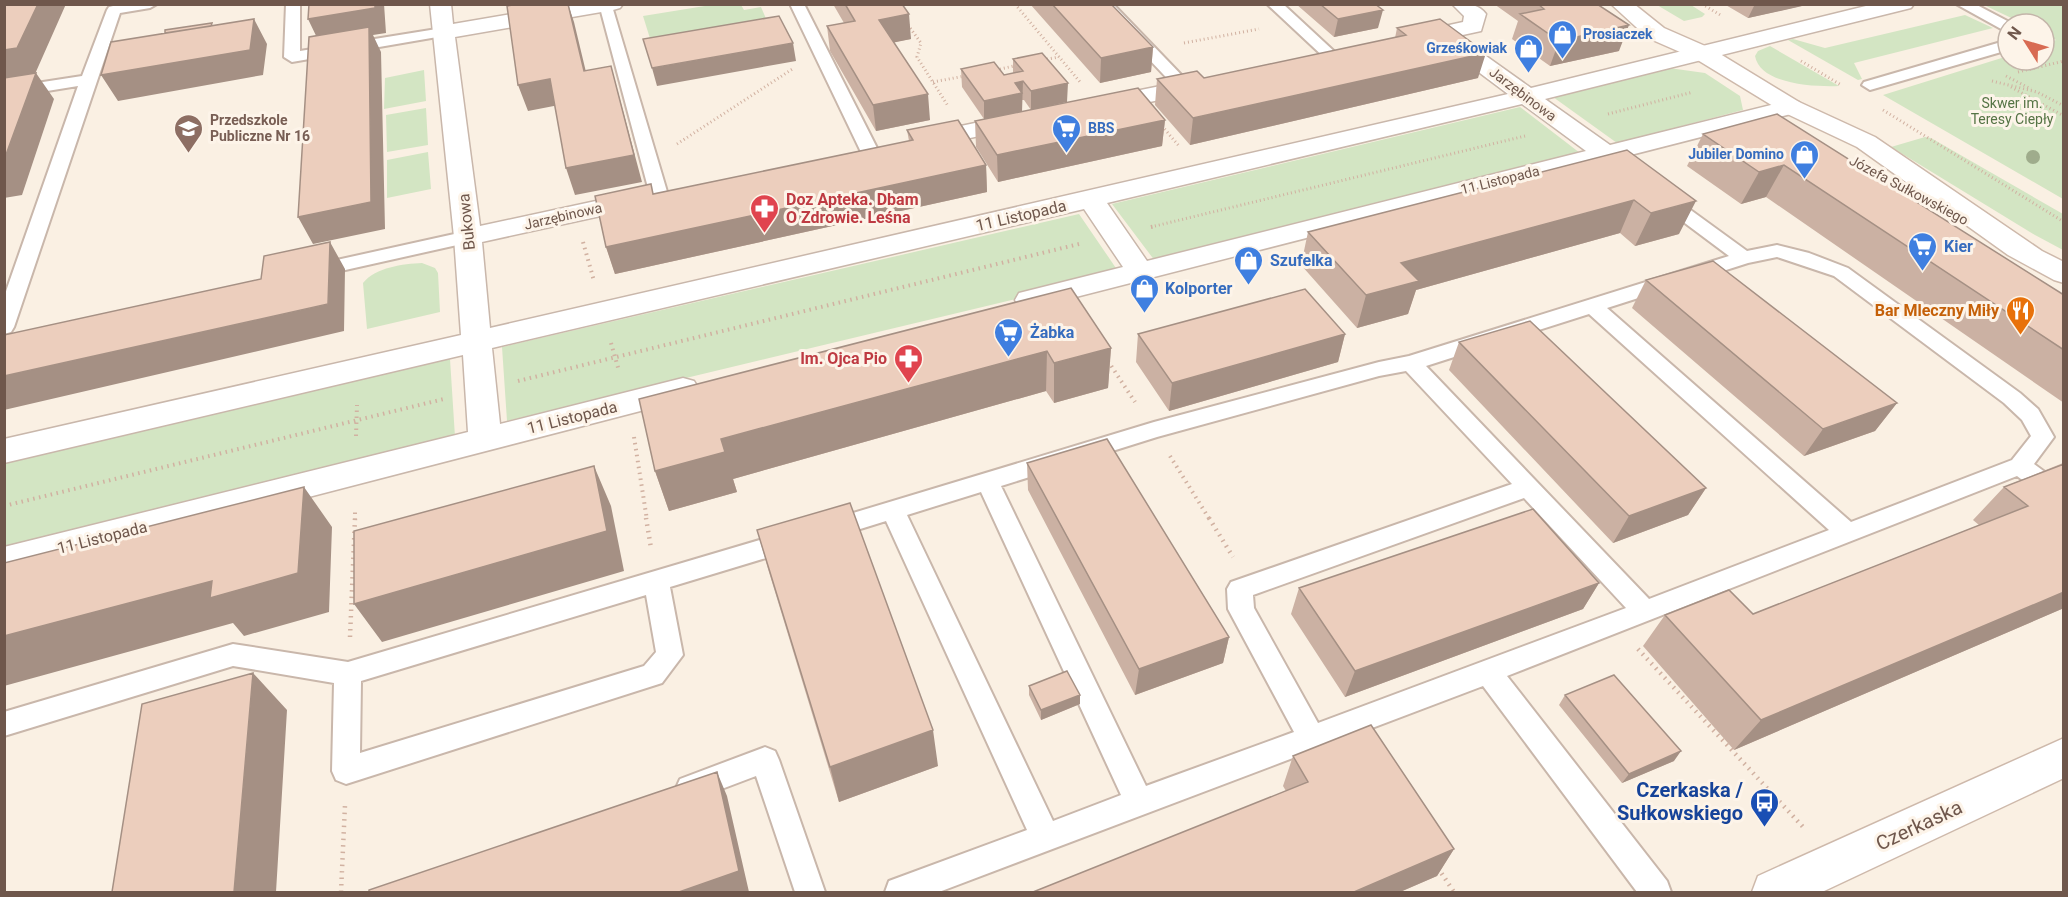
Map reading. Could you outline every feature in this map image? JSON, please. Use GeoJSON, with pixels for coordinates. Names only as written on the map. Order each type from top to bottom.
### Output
{"type":"FeatureCollection","features":[{"type":"Feature","properties":{"kind":"street","name":"Bukowa"},"geometry":{"type":"LineString","coordinates":[[440,4],[468,237],[484,440]]}},
{"type":"Feature","properties":{"kind":"street"},"geometry":{"type":"LineString","coordinates":[[1387,46],[1473,26],[1475,14],[1462,4]]}},
{"type":"Feature","properties":{"kind":"street","name":"Józefa Sułkowskiego"},"geometry":{"type":"LineString","coordinates":[[1621,4],[1656,33],[1704,54],[1791,107],[1836,150],[2064,274]]}},
{"type":"Feature","properties":{"kind":"street","name":"Józefa Sułkowskiego"},"geometry":{"type":"LineString","coordinates":[[1632,4],[1684,26],[1704,54]]}},
{"type":"Feature","properties":{"kind":"street","name":"11 Listopada"},"geometry":{"type":"LineString","coordinates":[[4,451],[1090,199],[1704,54],[1760,38],[1904,4]]}},
{"type":"Feature","properties":{"kind":"street"},"geometry":{"type":"LineString","coordinates":[[444,32],[609,5]]}},
{"type":"Feature","properties":{"kind":"street","name":"Jarzębinowa"},"geometry":{"type":"LineString","coordinates":[[1442,34],[1614,161]]}},
{"type":"Feature","properties":{"kind":"street"},"geometry":{"type":"LineString","coordinates":[[1089,107],[1219,81]]}},
{"type":"Feature","properties":{"kind":"street","name":"11 Listopada"},"geometry":{"type":"LineString","coordinates":[[1006,306],[1515,176],[1614,161],[1738,121],[1791,107]]}},
{"type":"Feature","properties":{"kind":"street"},"geometry":{"type":"LineString","coordinates":[[877,151],[1044,116]]}},
{"type":"Feature","properties":{"kind":"street","name":"Jarzębinowa"},"geometry":{"type":"LineString","coordinates":[[468,237],[671,193]]}},
{"type":"Feature","properties":{"kind":"street"},"geometry":{"type":"LineString","coordinates":[[1090,199],[1140,272]]}},
{"type":"Feature","properties":{"kind":"street","name":"11 Listopada"},"geometry":{"type":"LineString","coordinates":[[4,562],[709,382]]}},
{"type":"Feature","properties":{"kind":"street","name":"Czerkaska"},"geometry":{"type":"LineString","coordinates":[[1797,888],[2064,757]]}},
{"type":"Feature","properties":{"kind":"lane"},"geometry":{"type":"LineString","coordinates":[[8,334],[88,80],[114,10],[150,4]]}},
{"type":"Feature","properties":{"kind":"lane"},"geometry":{"type":"LineString","coordinates":[[293,4],[291,57],[444,32]]}},
{"type":"Feature","properties":{"kind":"lane"},"geometry":{"type":"LineString","coordinates":[[797,4],[877,151]]}},
{"type":"Feature","properties":{"kind":"lane"},"geometry":{"type":"LineString","coordinates":[[1104,4],[1185,88]]}},
{"type":"Feature","properties":{"kind":"lane"},"geometry":{"type":"LineString","coordinates":[[1274,4],[1332,57]]}},
{"type":"Feature","properties":{"kind":"lane"},"geometry":{"type":"LineString","coordinates":[[1963,4],[1996,21]]}},
{"type":"Feature","properties":{"kind":"lane"},"geometry":{"type":"LineString","coordinates":[[609,5],[651,161],[671,193]]}},
{"type":"Feature","properties":{"kind":"lane"},"geometry":{"type":"LineString","coordinates":[[1870,85],[1996,48]]}},
{"type":"Feature","properties":{"kind":"lane"},"geometry":{"type":"LineString","coordinates":[[4,93],[88,80]]}},
{"type":"Feature","properties":{"kind":"lane"},"geometry":{"type":"LineString","coordinates":[[1650,188],[1744,258]]}},
{"type":"Feature","properties":{"kind":"lane"},"geometry":{"type":"LineString","coordinates":[[294,275],[468,237]]}},
{"type":"Feature","properties":{"kind":"lane"},"geometry":{"type":"LineString","coordinates":[[4,724],[233,655],[348,674],[988,483],[1154,430],[1379,369],[1411,363],[1744,258],[1777,251],[1802,257],[1841,272],[2012,398],[2030,415],[2043,437],[2020,466],[1312,739],[900,892]]}},
{"type":"Feature","properties":{"kind":"lane"},"geometry":{"type":"LineString","coordinates":[[1593,307],[1848,533]]}},
{"type":"Feature","properties":{"kind":"lane"},"geometry":{"type":"LineString","coordinates":[[1411,363],[1645,611]]}},
{"type":"Feature","properties":{"kind":"lane"},"geometry":{"type":"LineString","coordinates":[[2020,466],[2064,499]]}},
{"type":"Feature","properties":{"kind":"lane"},"geometry":{"type":"LineString","coordinates":[[988,483],[1140,804]]}},
{"type":"Feature","properties":{"kind":"lane"},"geometry":{"type":"LineString","coordinates":[[1312,739],[1241,609],[1240,589],[1527,488]]}},
{"type":"Feature","properties":{"kind":"lane"},"geometry":{"type":"LineString","coordinates":[[893,511],[1046,839]]}},
{"type":"Feature","properties":{"kind":"lane"},"geometry":{"type":"LineString","coordinates":[[348,674],[346,771],[653,675],[670,655],[656,581]]}},
{"type":"Feature","properties":{"kind":"lane"},"geometry":{"type":"LineString","coordinates":[[1488,672],[1656,892]]}},
{"type":"Feature","properties":{"kind":"lane"},"geometry":{"type":"LineString","coordinates":[[152,711],[157,678]]}},
{"type":"Feature","properties":{"kind":"lane"},"geometry":{"type":"LineString","coordinates":[[666,797],[765,760],[810,892]]}},
{"type":"Feature","properties":{"kind":"path"},"geometry":{"type":"LineString","coordinates":[[1015,4],[1059,57],[1089,107]]}},
{"type":"Feature","properties":{"kind":"path"},"geometry":{"type":"LineString","coordinates":[[1148,50],[1294,22]]}},
{"type":"Feature","properties":{"kind":"path"},"geometry":{"type":"LineString","coordinates":[[908,24],[921,43],[917,57],[965,132]]}},
{"type":"Feature","properties":{"kind":"path"},"geometry":{"type":"LineString","coordinates":[[1760,38],[1850,91]]}},
{"type":"Feature","properties":{"kind":"path"},"geometry":{"type":"LineString","coordinates":[[651,161],[821,51]]}},
{"type":"Feature","properties":{"kind":"path"},"geometry":{"type":"LineString","coordinates":[[1036,62],[1059,57]]}},
{"type":"Feature","properties":{"kind":"path"},"geometry":{"type":"LineString","coordinates":[[2064,61],[2004,75],[2064,106]]}},
{"type":"Feature","properties":{"kind":"path"},"geometry":{"type":"LineString","coordinates":[[990,71],[1024,64]]}},
{"type":"Feature","properties":{"kind":"path"},"geometry":{"type":"LineString","coordinates":[[1654,65],[1738,121]]}},
{"type":"Feature","properties":{"kind":"path"},"geometry":{"type":"LineString","coordinates":[[933,82],[968,75]]}},
{"type":"Feature","properties":{"kind":"path"},"geometry":{"type":"LineString","coordinates":[[1995,78],[1986,80],[2037,92]]}},
{"type":"Feature","properties":{"kind":"path"},"geometry":{"type":"LineString","coordinates":[[2007,85],[2064,116]]}},
{"type":"Feature","properties":{"kind":"path"},"geometry":{"type":"LineString","coordinates":[[4,506],[1480,147],[1693,92]]}},
{"type":"Feature","properties":{"kind":"path"},"geometry":{"type":"LineString","coordinates":[[1880,108],[2064,222]]}},
{"type":"Feature","properties":{"kind":"path"},"geometry":{"type":"LineString","coordinates":[[1442,115],[1515,176]]}},
{"type":"Feature","properties":{"kind":"path"},"geometry":{"type":"LineString","coordinates":[[1013,217],[1063,291]]}},
{"type":"Feature","properties":{"kind":"path"},"geometry":{"type":"LineString","coordinates":[[628,403],[656,581]]}},
{"type":"Feature","properties":{"kind":"path"},"geometry":{"type":"LineString","coordinates":[[1631,642],[1807,831]]}},
{"type":"Feature","properties":{"kind":"path"},"geometry":{"type":"LineString","coordinates":[[341,892],[346,771]]}},
{"type":"Feature","properties":{"kind":"path"},"geometry":{"type":"LineString","coordinates":[[1435,863],[1454,892]]}},
{"type":"Feature","properties":{"kind":"green space"},"geometry":{"type":"Polygon","coordinates":[[[711,5],[741,5],[744,10],[761,7],[770,28],[653,48],[643,16],[711,5]]]}},
{"type":"Feature","properties":{"kind":"green space"},"geometry":{"type":"Polygon","coordinates":[[[1657,5],[1691,5],[1705,14],[1702,17],[1684,21],[1657,5]]]}},
{"type":"Feature","properties":{"kind":"green space","name":"Skwer im. Teresy Ciepły"},"geometry":{"type":"Polygon","coordinates":[[[1984,5],[2063,5],[2063,199],[1883,95],[1996,60],[1996,72],[2056,72],[2056,12],[1999,12],[1984,5]]]}},
{"type":"Feature","properties":{"kind":"green space"},"geometry":{"type":"Polygon","coordinates":[[[1965,15],[1993,28],[1854,63],[1862,79],[1858,80],[1788,40],[1793,39],[1825,48],[1965,15]]]}},
{"type":"Feature","properties":{"kind":"green space"},"geometry":{"type":"Polygon","coordinates":[[[1770,46],[1839,86],[1804,85],[1767,73],[1759,66],[1755,56],[1758,51],[1770,46]]]}},
{"type":"Feature","properties":{"kind":"green space"},"geometry":{"type":"Polygon","coordinates":[[[1669,68],[1705,73],[1740,96],[1743,110],[1617,143],[1553,97],[1669,68]]]}},
{"type":"Feature","properties":{"kind":"green space"},"geometry":{"type":"Polygon","coordinates":[[[424,70],[426,101],[384,109],[385,78],[424,70]]]}},
{"type":"Feature","properties":{"kind":"green space"},"geometry":{"type":"Polygon","coordinates":[[[1520,107],[1580,153],[1155,261],[1112,204],[1520,107]]]}},
{"type":"Feature","properties":{"kind":"green space"},"geometry":{"type":"Polygon","coordinates":[[[426,108],[428,145],[387,152],[386,115],[426,108]]]}},
{"type":"Feature","properties":{"kind":"green space"},"geometry":{"type":"Polygon","coordinates":[[[1925,137],[1931,138],[2063,214],[2063,250],[1891,147],[1925,137]]]}},
{"type":"Feature","properties":{"kind":"green space"},"geometry":{"type":"Polygon","coordinates":[[[428,152],[431,189],[387,198],[387,160],[428,152]]]}},
{"type":"Feature","properties":{"kind":"green space"},"geometry":{"type":"Polygon","coordinates":[[[1079,214],[1120,274],[507,421],[502,347],[1079,214]]]}},
{"type":"Feature","properties":{"kind":"green space"},"geometry":{"type":"Polygon","coordinates":[[[422,263],[435,268],[438,273],[440,312],[367,329],[363,283],[382,270],[422,263]]]}},
{"type":"Feature","properties":{"kind":"green space"},"geometry":{"type":"Polygon","coordinates":[[[450,359],[455,437],[5,553],[5,463],[450,359]]]}},
{"type":"Feature","properties":{"kind":"building"},"geometry":{"type":"Polygon","coordinates":[[[4,4],[38,4],[17,48],[4,50],[4,4]]]}},
{"type":"Feature","properties":{"kind":"building"},"geometry":{"type":"Polygon","coordinates":[[[309,4],[375,4],[375,8],[308,19],[309,4]]]}},
{"type":"Feature","properties":{"kind":"building"},"geometry":{"type":"Polygon","coordinates":[[[568,4],[584,71],[611,66],[634,155],[566,168],[550,79],[518,85],[507,6],[568,4]]]}},
{"type":"Feature","properties":{"kind":"building"},"geometry":{"type":"Polygon","coordinates":[[[845,4],[902,4],[909,14],[879,20],[928,94],[873,105],[827,26],[855,21],[845,4]]]}},
{"type":"Feature","properties":{"kind":"building"},"geometry":{"type":"Polygon","coordinates":[[[1052,4],[1111,4],[1153,47],[1101,58],[1052,4]]]}},
{"type":"Feature","properties":{"kind":"building"},"geometry":{"type":"Polygon","coordinates":[[[1320,4],[1375,4],[1383,10],[1338,19],[1320,4]]]}},
{"type":"Feature","properties":{"kind":"building"},"geometry":{"type":"Polygon","coordinates":[[[1538,4],[1597,4],[1629,25],[1559,41],[1520,14],[1544,9],[1538,4]]]}},
{"type":"Feature","properties":{"kind":"building"},"geometry":{"type":"Polygon","coordinates":[[[779,16],[793,43],[652,68],[643,39],[779,16]]]}},
{"type":"Feature","properties":{"kind":"building"},"geometry":{"type":"Polygon","coordinates":[[[254,19],[250,50],[101,75],[111,42],[254,19]]]}},
{"type":"Feature","properties":{"kind":"building"},"geometry":{"type":"Polygon","coordinates":[[[1440,19],[1486,53],[1193,118],[1157,79],[1197,71],[1204,78],[1406,35],[1397,28],[1440,19]]]}},
{"type":"Feature","properties":{"kind":"building"},"geometry":{"type":"Polygon","coordinates":[[[212,23],[211,26],[165,33],[165,30],[212,23]]]}},
{"type":"Feature","properties":{"kind":"building"},"geometry":{"type":"Polygon","coordinates":[[[369,27],[371,202],[298,217],[309,37],[369,27]]]}},
{"type":"Feature","properties":{"kind":"building"},"geometry":{"type":"Polygon","coordinates":[[[1042,53],[1068,83],[1031,91],[1023,81],[1015,83],[1022,93],[984,101],[961,69],[994,62],[1004,75],[1023,71],[1013,59],[1042,53]]]}},
{"type":"Feature","properties":{"kind":"building"},"geometry":{"type":"Polygon","coordinates":[[[36,73],[4,160],[4,78],[36,73]]]}},
{"type":"Feature","properties":{"kind":"building"},"geometry":{"type":"Polygon","coordinates":[[[1138,88],[1165,120],[997,155],[975,121],[1138,88]]]}},
{"type":"Feature","properties":{"kind":"building"},"geometry":{"type":"Polygon","coordinates":[[[1777,114],[2064,295],[2064,350],[1784,165],[1759,172],[1703,134],[1777,114]]]}},
{"type":"Feature","properties":{"kind":"building"},"geometry":{"type":"Polygon","coordinates":[[[958,120],[986,165],[606,247],[595,196],[651,184],[653,194],[913,140],[907,130],[958,120]]]}},
{"type":"Feature","properties":{"kind":"building"},"geometry":{"type":"Polygon","coordinates":[[[1627,150],[1696,201],[1651,213],[1634,200],[1401,263],[1419,281],[1366,295],[1308,232],[1627,150]]]}},
{"type":"Feature","properties":{"kind":"building"},"geometry":{"type":"Polygon","coordinates":[[[330,242],[328,304],[4,376],[4,335],[261,279],[264,256],[330,242]]]}},
{"type":"Feature","properties":{"kind":"building"},"geometry":{"type":"Polygon","coordinates":[[[1713,261],[1897,403],[1823,429],[1646,280],[1713,261]]]}},
{"type":"Feature","properties":{"kind":"building"},"geometry":{"type":"Polygon","coordinates":[[[1071,288],[1111,348],[1054,363],[1047,351],[721,439],[725,452],[655,471],[639,399],[1071,288]]]}},
{"type":"Feature","properties":{"kind":"building"},"geometry":{"type":"Polygon","coordinates":[[[1305,289],[1345,334],[1172,383],[1138,334],[1305,289]]]}},
{"type":"Feature","properties":{"kind":"building"},"geometry":{"type":"Polygon","coordinates":[[[1530,321],[1706,488],[1629,516],[1459,342],[1530,321]]]}},
{"type":"Feature","properties":{"kind":"building"},"geometry":{"type":"Polygon","coordinates":[[[1107,439],[1229,637],[1139,669],[1027,463],[1107,439]]]}},
{"type":"Feature","properties":{"kind":"building"},"geometry":{"type":"Polygon","coordinates":[[[2064,464],[2064,592],[1761,720],[1665,615],[1729,590],[1753,614],[2028,506],[2004,487],[2064,464]]]}},
{"type":"Feature","properties":{"kind":"building"},"geometry":{"type":"Polygon","coordinates":[[[594,466],[607,531],[354,604],[354,531],[594,466]]]}},
{"type":"Feature","properties":{"kind":"building"},"geometry":{"type":"Polygon","coordinates":[[[304,487],[298,573],[210,598],[212,581],[4,636],[4,563],[304,487]]]}},
{"type":"Feature","properties":{"kind":"building"},"geometry":{"type":"Polygon","coordinates":[[[850,503],[933,730],[830,767],[757,530],[850,503]]]}},
{"type":"Feature","properties":{"kind":"building"},"geometry":{"type":"Polygon","coordinates":[[[1533,509],[1599,583],[1355,671],[1299,588],[1533,509]]]}},
{"type":"Feature","properties":{"kind":"building"},"geometry":{"type":"Polygon","coordinates":[[[1067,671],[1080,695],[1041,710],[1029,686],[1067,671]]]}},
{"type":"Feature","properties":{"kind":"building"},"geometry":{"type":"Polygon","coordinates":[[[253,673],[234,892],[112,892],[142,704],[253,673]]]}},
{"type":"Feature","properties":{"kind":"building"},"geometry":{"type":"Polygon","coordinates":[[[1614,675],[1681,751],[1629,774],[1565,695],[1614,675]]]}},
{"type":"Feature","properties":{"kind":"building"},"geometry":{"type":"Polygon","coordinates":[[[1371,725],[1454,849],[1354,892],[1033,892],[1308,782],[1293,756],[1371,725]]]}},
{"type":"Feature","properties":{"kind":"building"},"geometry":{"type":"Polygon","coordinates":[[[717,772],[739,871],[679,892],[369,892],[369,890],[717,772]]]}},
{"type":"Feature","properties":{"kind":"place","name":"Prosiaczek"},"geometry":{"type":"Point","coordinates":[1562,60]}},
{"type":"Feature","properties":{"kind":"place","name":"Grześkowiak"},"geometry":{"type":"Point","coordinates":[1528,74]}},
{"type":"Feature","properties":{"kind":"place","name":"Przedszkole Publiczne Nr 16"},"geometry":{"type":"Point","coordinates":[189,154]}},
{"type":"Feature","properties":{"kind":"place","name":"BBS"},"geometry":{"type":"Point","coordinates":[1067,154]}},
{"type":"Feature","properties":{"kind":"place","name":"Jubiler Domino"},"geometry":{"type":"Point","coordinates":[1805,180]}},
{"type":"Feature","properties":{"kind":"place","name":"Doz Apteka. Dbam O Zdrowie. Leśna"},"geometry":{"type":"Point","coordinates":[765,234]}},
{"type":"Feature","properties":{"kind":"place","name":"Kier"},"geometry":{"type":"Point","coordinates":[1923,272]}},
{"type":"Feature","properties":{"kind":"place","name":"Szufelka"},"geometry":{"type":"Point","coordinates":[1249,286]}},
{"type":"Feature","properties":{"kind":"place","name":"Kolporter"},"geometry":{"type":"Point","coordinates":[1144,314]}},
{"type":"Feature","properties":{"kind":"place","name":"Bar Mleczny Miły"},"geometry":{"type":"Point","coordinates":[2020,336]}},
{"type":"Feature","properties":{"kind":"place","name":"Żabka"},"geometry":{"type":"Point","coordinates":[1009,358]}},
{"type":"Feature","properties":{"kind":"place","name":"Im. Ojca Pio"},"geometry":{"type":"Point","coordinates":[908,384]}},
{"type":"Feature","properties":{"kind":"place","name":"Czerkaska / Sułkowskiego"},"geometry":{"type":"Point","coordinates":[1764,828]}}]}
